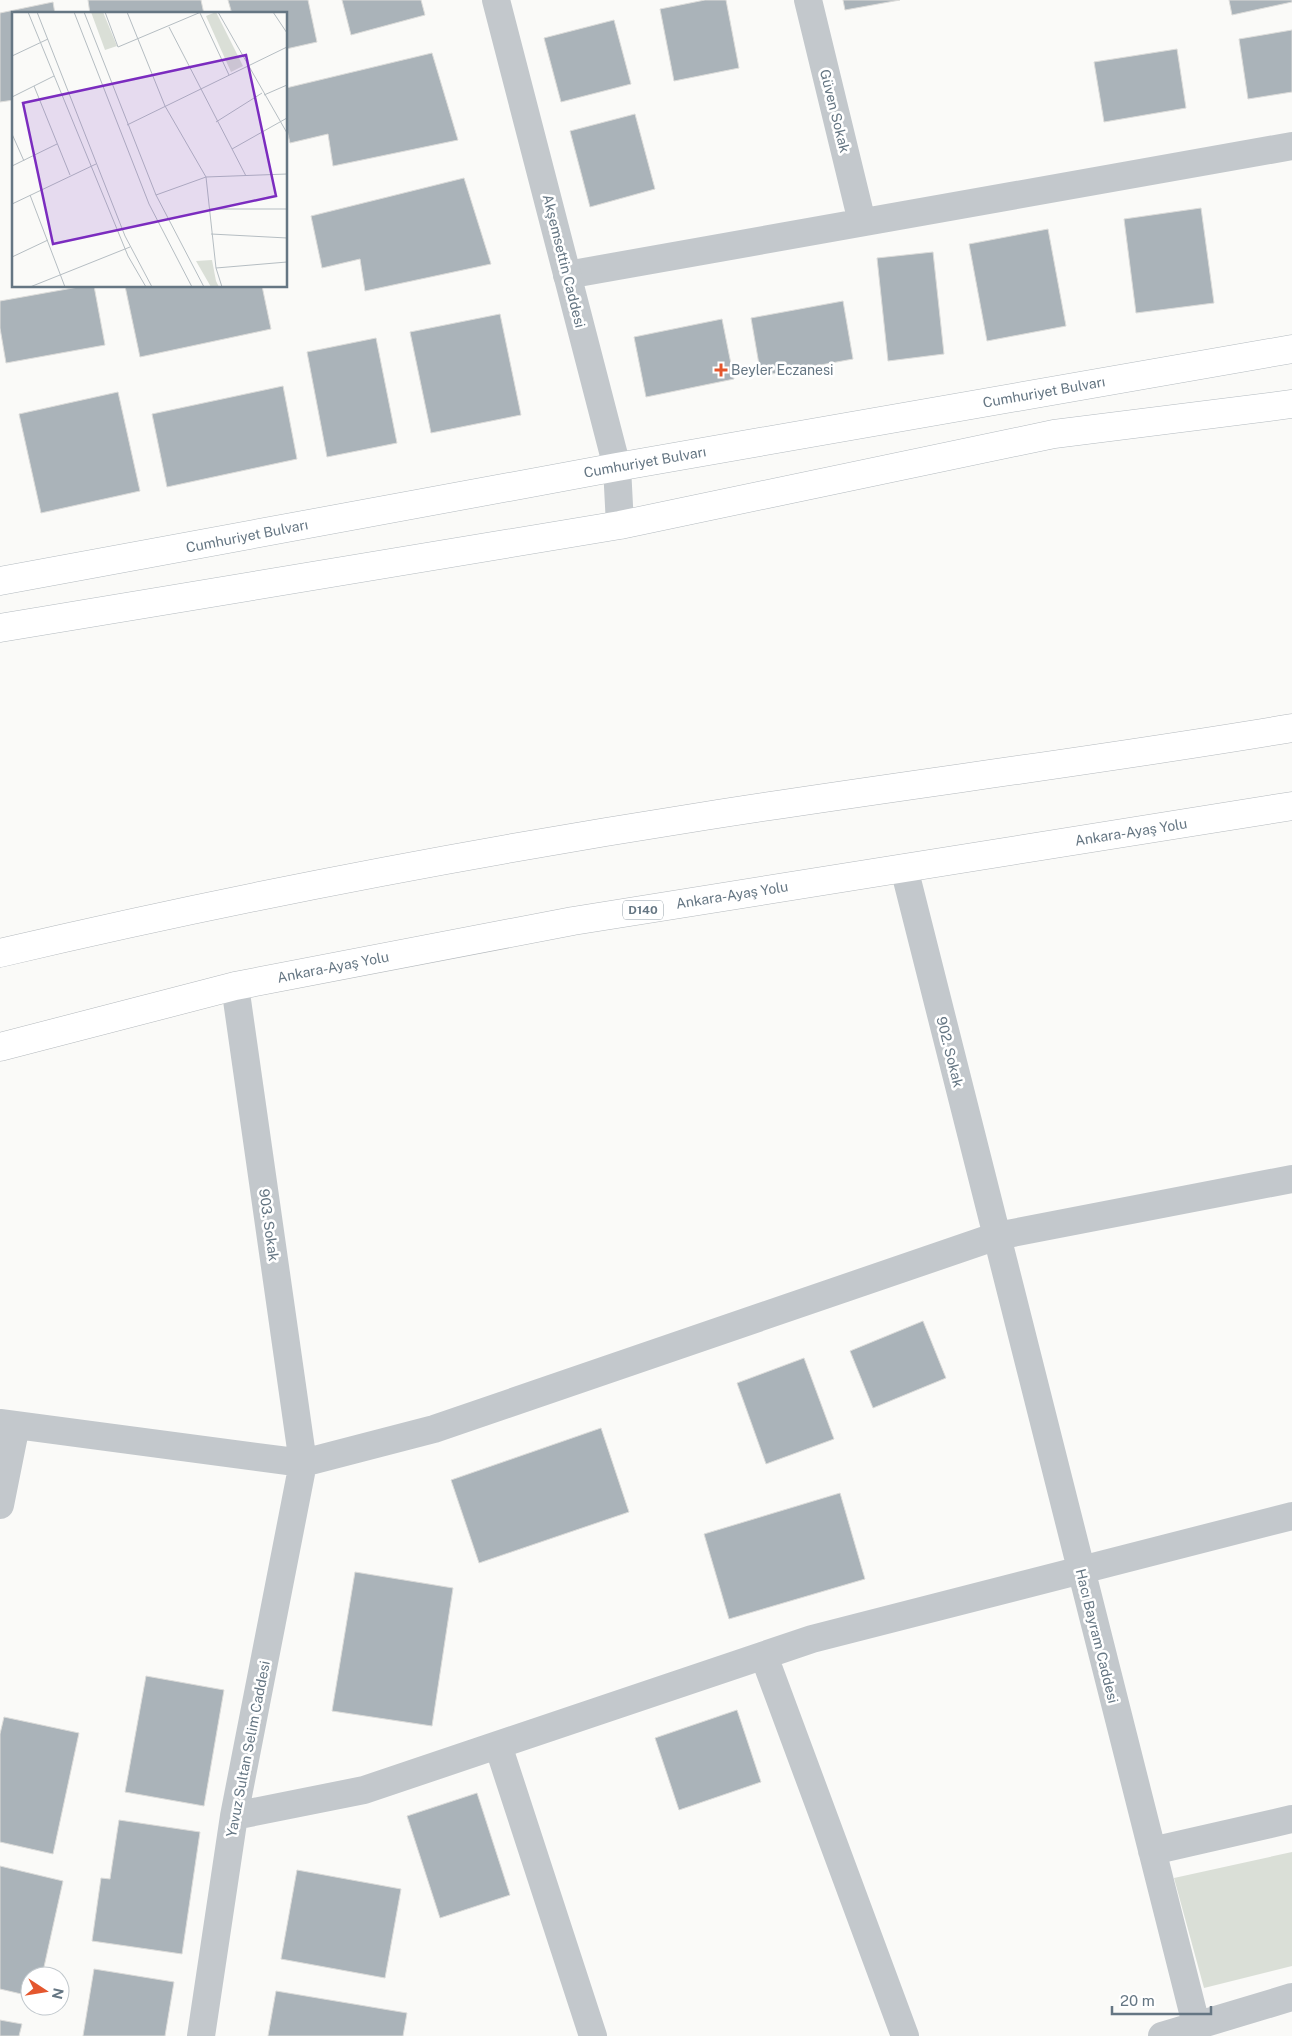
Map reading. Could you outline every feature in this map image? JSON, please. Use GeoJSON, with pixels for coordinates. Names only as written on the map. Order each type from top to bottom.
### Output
{"type":"FeatureCollection","features":[{"type":"Feature","properties":{"kind":"main road","name":"Cumhuriyet Bulvarı"},"geometry":{"type":"LineString","coordinates":[[0,581],[617,467],[1292,349]]}},
{"type":"Feature","properties":{"kind":"main road"},"geometry":{"type":"LineString","coordinates":[[0,628],[620,525],[1054,434],[1292,404]]}},
{"type":"Feature","properties":{"kind":"main road"},"geometry":{"type":"LineString","coordinates":[[0,952],[169,913],[483,853],[705,816],[1292,728]]}},
{"type":"Feature","properties":{"kind":"main road","name":"Ankara-Ayaş Yolu"},"geometry":{"type":"LineString","coordinates":[[0,1047],[235,986],[573,921],[1292,806]]}},
{"type":"Feature","properties":{"kind":"street","name":"Akşemsettin Caddesi"},"geometry":{"type":"LineString","coordinates":[[496,0],[617,467],[620,525]]}},
{"type":"Feature","properties":{"kind":"street","name":"Güven Sokak"},"geometry":{"type":"LineString","coordinates":[[808,0],[862,222]]}},
{"type":"Feature","properties":{"kind":"street"},"geometry":{"type":"LineString","coordinates":[[567,275],[1292,146]]}},
{"type":"Feature","properties":{"kind":"street","name":"902. Sokak"},"geometry":{"type":"LineString","coordinates":[[904,868],[997,1236]]}},
{"type":"Feature","properties":{"kind":"street","name":"903. Sokak"},"geometry":{"type":"LineString","coordinates":[[235,986],[303,1463]]}},
{"type":"Feature","properties":{"kind":"street"},"geometry":{"type":"LineString","coordinates":[[0,1504],[8,1424],[303,1463],[434,1429],[997,1236],[1292,1179]]}},
{"type":"Feature","properties":{"kind":"street","name":"Hacı Bayram Caddesi"},"geometry":{"type":"LineString","coordinates":[[997,1236],[1079,1569],[1198,2030]]}},
{"type":"Feature","properties":{"kind":"street","name":"Yavuz Sultan Selim Caddesi"},"geometry":{"type":"LineString","coordinates":[[201,2036],[234,1816],[303,1463]]}},
{"type":"Feature","properties":{"kind":"street"},"geometry":{"type":"LineString","coordinates":[[234,1816],[364,1790],[812,1639],[1079,1569],[1292,1516]]}},
{"type":"Feature","properties":{"kind":"street"},"geometry":{"type":"LineString","coordinates":[[764,1656],[905,2036]]}},
{"type":"Feature","properties":{"kind":"street"},"geometry":{"type":"LineString","coordinates":[[498,1745],[593,2036]]}},
{"type":"Feature","properties":{"kind":"street"},"geometry":{"type":"LineString","coordinates":[[1152,1851],[1292,1819]]}},
{"type":"Feature","properties":{"kind":"street"},"geometry":{"type":"LineString","coordinates":[[1162,2036],[1198,2030],[1292,1997]]}},
{"type":"Feature","properties":{"kind":"shaded area"},"geometry":{"type":"Polygon","coordinates":[[[1292,1852],[1292,1966],[1204,1988],[1174,1878],[1292,1852]]]}},
{"type":"Feature","properties":{"kind":"building"},"geometry":{"type":"Polygon","coordinates":[[[88,0],[201,0],[204,12],[90,12],[88,0]]]}},
{"type":"Feature","properties":{"kind":"building"},"geometry":{"type":"Polygon","coordinates":[[[228,0],[308,0],[317,42],[288,49],[288,12],[231,12],[228,0]]]}},
{"type":"Feature","properties":{"kind":"building"},"geometry":{"type":"Polygon","coordinates":[[[342,0],[421,0],[425,15],[351,35],[342,0]]]}},
{"type":"Feature","properties":{"kind":"building"},"geometry":{"type":"Polygon","coordinates":[[[705,0],[726,0],[739,68],[674,81],[660,9],[705,0]]]}},
{"type":"Feature","properties":{"kind":"building"},"geometry":{"type":"Polygon","coordinates":[[[843,0],[900,0],[845,10],[843,0]]]}},
{"type":"Feature","properties":{"kind":"building"},"geometry":{"type":"Polygon","coordinates":[[[1229,0],[1292,0],[1292,2],[1232,15],[1229,0]]]}},
{"type":"Feature","properties":{"kind":"building"},"geometry":{"type":"Polygon","coordinates":[[[53,2],[55,12],[12,12],[12,100],[0,102],[0,13],[53,2]]]}},
{"type":"Feature","properties":{"kind":"building"},"geometry":{"type":"Polygon","coordinates":[[[614,20],[631,84],[561,102],[544,38],[614,20]]]}},
{"type":"Feature","properties":{"kind":"building"},"geometry":{"type":"Polygon","coordinates":[[[1292,30],[1292,92],[1248,99],[1239,39],[1292,30]]]}},
{"type":"Feature","properties":{"kind":"building"},"geometry":{"type":"Polygon","coordinates":[[[1177,49],[1186,108],[1104,122],[1094,62],[1177,49]]]}},
{"type":"Feature","properties":{"kind":"building"},"geometry":{"type":"Polygon","coordinates":[[[432,53],[458,140],[333,166],[328,134],[290,143],[288,134],[288,88],[432,53]]]}},
{"type":"Feature","properties":{"kind":"building"},"geometry":{"type":"Polygon","coordinates":[[[635,114],[655,189],[590,207],[570,131],[635,114]]]}},
{"type":"Feature","properties":{"kind":"building"},"geometry":{"type":"Polygon","coordinates":[[[464,178],[491,264],[365,291],[360,259],[322,268],[311,216],[464,178]]]}},
{"type":"Feature","properties":{"kind":"building"},"geometry":{"type":"Polygon","coordinates":[[[1201,208],[1214,303],[1136,313],[1124,219],[1201,208]]]}},
{"type":"Feature","properties":{"kind":"building"},"geometry":{"type":"Polygon","coordinates":[[[1048,229],[1066,326],[987,341],[969,244],[1048,229]]]}},
{"type":"Feature","properties":{"kind":"building"},"geometry":{"type":"Polygon","coordinates":[[[933,252],[944,354],[888,361],[877,258],[933,252]]]}},
{"type":"Feature","properties":{"kind":"building"},"geometry":{"type":"Polygon","coordinates":[[[73,288],[94,288],[105,345],[6,363],[0,328],[0,301],[73,288]]]}},
{"type":"Feature","properties":{"kind":"building"},"geometry":{"type":"Polygon","coordinates":[[[125,288],[262,288],[271,329],[140,357],[125,288]]]}},
{"type":"Feature","properties":{"kind":"building"},"geometry":{"type":"Polygon","coordinates":[[[843,301],[853,359],[761,376],[751,318],[843,301]]]}},
{"type":"Feature","properties":{"kind":"building"},"geometry":{"type":"Polygon","coordinates":[[[500,314],[521,415],[431,433],[410,332],[500,314]]]}},
{"type":"Feature","properties":{"kind":"building"},"geometry":{"type":"Polygon","coordinates":[[[722,319],[734,379],[646,397],[634,337],[722,319]]]}},
{"type":"Feature","properties":{"kind":"building"},"geometry":{"type":"Polygon","coordinates":[[[376,338],[397,443],[327,457],[307,352],[376,338]]]}},
{"type":"Feature","properties":{"kind":"building"},"geometry":{"type":"Polygon","coordinates":[[[283,386],[297,459],[167,487],[152,414],[283,386]]]}},
{"type":"Feature","properties":{"kind":"building"},"geometry":{"type":"Polygon","coordinates":[[[118,392],[140,491],[41,513],[19,414],[118,392]]]}},
{"type":"Feature","properties":{"kind":"building"},"geometry":{"type":"Polygon","coordinates":[[[923,1321],[946,1378],[873,1408],[850,1351],[923,1321]]]}},
{"type":"Feature","properties":{"kind":"building"},"geometry":{"type":"Polygon","coordinates":[[[804,1358],[834,1439],[766,1464],[737,1383],[804,1358]]]}},
{"type":"Feature","properties":{"kind":"building"},"geometry":{"type":"Polygon","coordinates":[[[601,1428],[629,1512],[479,1563],[451,1480],[601,1428]]]}},
{"type":"Feature","properties":{"kind":"building"},"geometry":{"type":"Polygon","coordinates":[[[840,1493],[865,1579],[729,1619],[704,1534],[840,1493]]]}},
{"type":"Feature","properties":{"kind":"building"},"geometry":{"type":"Polygon","coordinates":[[[355,1572],[453,1588],[432,1726],[332,1711],[355,1572]]]}},
{"type":"Feature","properties":{"kind":"building"},"geometry":{"type":"Polygon","coordinates":[[[146,1676],[224,1690],[204,1806],[125,1792],[146,1676]]]}},
{"type":"Feature","properties":{"kind":"building"},"geometry":{"type":"Polygon","coordinates":[[[737,1710],[761,1782],[679,1810],[655,1738],[737,1710]]]}},
{"type":"Feature","properties":{"kind":"building"},"geometry":{"type":"Polygon","coordinates":[[[4,1717],[79,1733],[53,1854],[0,1842],[0,1734],[4,1717]]]}},
{"type":"Feature","properties":{"kind":"building"},"geometry":{"type":"Polygon","coordinates":[[[477,1793],[510,1895],[440,1918],[407,1816],[477,1793]]]}},
{"type":"Feature","properties":{"kind":"building"},"geometry":{"type":"Polygon","coordinates":[[[119,1820],[200,1832],[182,1954],[92,1941],[101,1878],[110,1879],[119,1820]]]}},
{"type":"Feature","properties":{"kind":"building"},"geometry":{"type":"Polygon","coordinates":[[[0,1866],[63,1881],[44,1966],[20,1966],[20,1994],[0,1989],[0,1866]]]}},
{"type":"Feature","properties":{"kind":"building"},"geometry":{"type":"Polygon","coordinates":[[[297,1870],[401,1889],[385,1978],[281,1959],[297,1870]]]}},
{"type":"Feature","properties":{"kind":"building"},"geometry":{"type":"Polygon","coordinates":[[[94,1969],[174,1982],[165,2036],[83,2036],[94,1969]]]}},
{"type":"Feature","properties":{"kind":"building"},"geometry":{"type":"Polygon","coordinates":[[[276,1991],[407,2013],[403,2036],[268,2036],[276,1991]]]}},
{"type":"Feature","properties":{"kind":"building"},"geometry":{"type":"Polygon","coordinates":[[[0,2020],[22,2024],[19,2036],[0,2036],[0,2020]]]}},
{"type":"Feature","properties":{"kind":"place","name":"Beyler Eczanesi"},"geometry":{"type":"Point","coordinates":[721,370]}}]}
